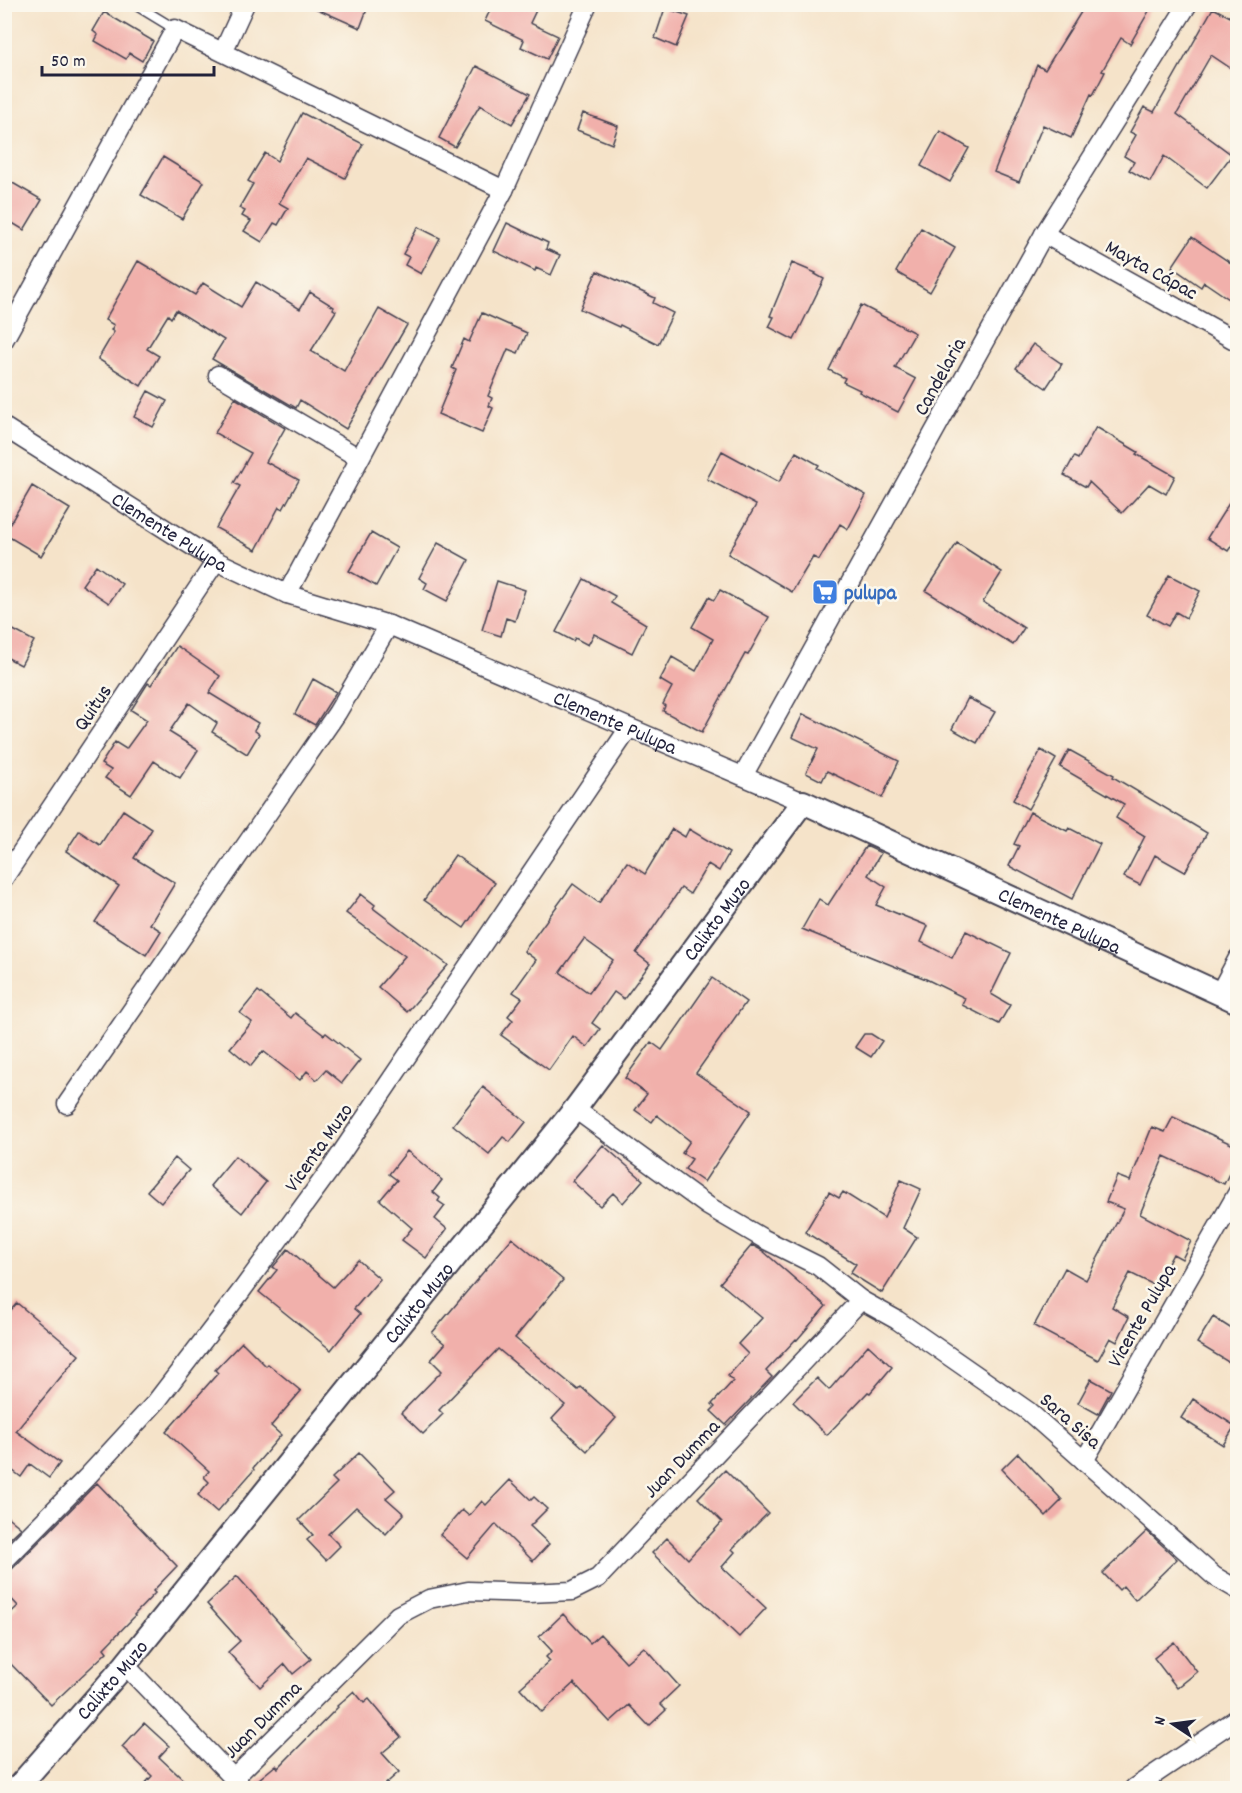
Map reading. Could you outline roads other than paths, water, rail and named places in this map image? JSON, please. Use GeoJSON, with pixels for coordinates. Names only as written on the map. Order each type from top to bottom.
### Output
{"type":"FeatureCollection","features":[{"type":"Feature","properties":{"kind":"street"},"geometry":{"type":"LineString","coordinates":[[223,52],[245,4]]}},
{"type":"Feature","properties":{"kind":"street"},"geometry":{"type":"LineString","coordinates":[[287,594],[504,190],[588,4]]}},
{"type":"Feature","properties":{"kind":"street","name":"Candelaria"},"geometry":{"type":"LineString","coordinates":[[742,776],[1044,234],[1188,4]]}},
{"type":"Feature","properties":{"kind":"street"},"geometry":{"type":"LineString","coordinates":[[4,340],[175,29],[504,190]]}},
{"type":"Feature","properties":{"kind":"street","name":"Mayta Cápac"},"geometry":{"type":"LineString","coordinates":[[1044,234],[1238,342]]}},
{"type":"Feature","properties":{"kind":"street"},"geometry":{"type":"LineString","coordinates":[[218,375],[359,458]]}},
{"type":"Feature","properties":{"kind":"street","name":"Clemente Pulupa"},"geometry":{"type":"LineString","coordinates":[[4,427],[216,561],[287,594],[389,625],[803,802],[1228,998]]}},
{"type":"Feature","properties":{"kind":"street","name":"Quitus"},"geometry":{"type":"LineString","coordinates":[[4,878],[216,561]]}},
{"type":"Feature","properties":{"kind":"street"},"geometry":{"type":"LineString","coordinates":[[66,1104],[337,713],[389,625]]}},
{"type":"Feature","properties":{"kind":"street","name":"Vicenta Muzo"},"geometry":{"type":"LineString","coordinates":[[4,1561],[86,1478],[156,1402],[242,1290],[333,1167],[629,728]]}},
{"type":"Feature","properties":{"kind":"street","name":"Calixto Muzo"},"geometry":{"type":"LineString","coordinates":[[17,1788],[125,1665],[575,1109],[803,802]]}},
{"type":"Feature","properties":{"kind":"street"},"geometry":{"type":"LineString","coordinates":[[1228,998],[1238,958]]}},
{"type":"Feature","properties":{"kind":"street"},"geometry":{"type":"LineString","coordinates":[[575,1109],[708,1206],[764,1239],[818,1266],[861,1300]]}},
{"type":"Feature","properties":{"kind":"street","name":"Vicente Pulupa"},"geometry":{"type":"LineString","coordinates":[[1083,1461],[1238,1192]]}},
{"type":"Feature","properties":{"kind":"street","name":"Sara Sisa"},"geometry":{"type":"LineString","coordinates":[[861,1300],[897,1320],[1028,1411],[1214,1576],[1238,1590]]}},
{"type":"Feature","properties":{"kind":"street","name":"Juan Dumma"},"geometry":{"type":"LineString","coordinates":[[238,1783],[398,1615],[429,1599],[468,1591],[529,1593],[572,1591],[598,1578],[861,1300]]}},
{"type":"Feature","properties":{"kind":"street"},"geometry":{"type":"LineString","coordinates":[[125,1665],[238,1783]]}},
{"type":"Feature","properties":{"kind":"street"},"geometry":{"type":"LineString","coordinates":[[1134,1788],[1238,1718]]}},
{"type":"Feature","properties":{"kind":"lane"},"geometry":{"type":"LineString","coordinates":[[134,4],[175,29]]}},
{"type":"Feature","properties":{"kind":"place","name":"pulupa"},"geometry":{"type":"Point","coordinates":[825,592]}}]}
